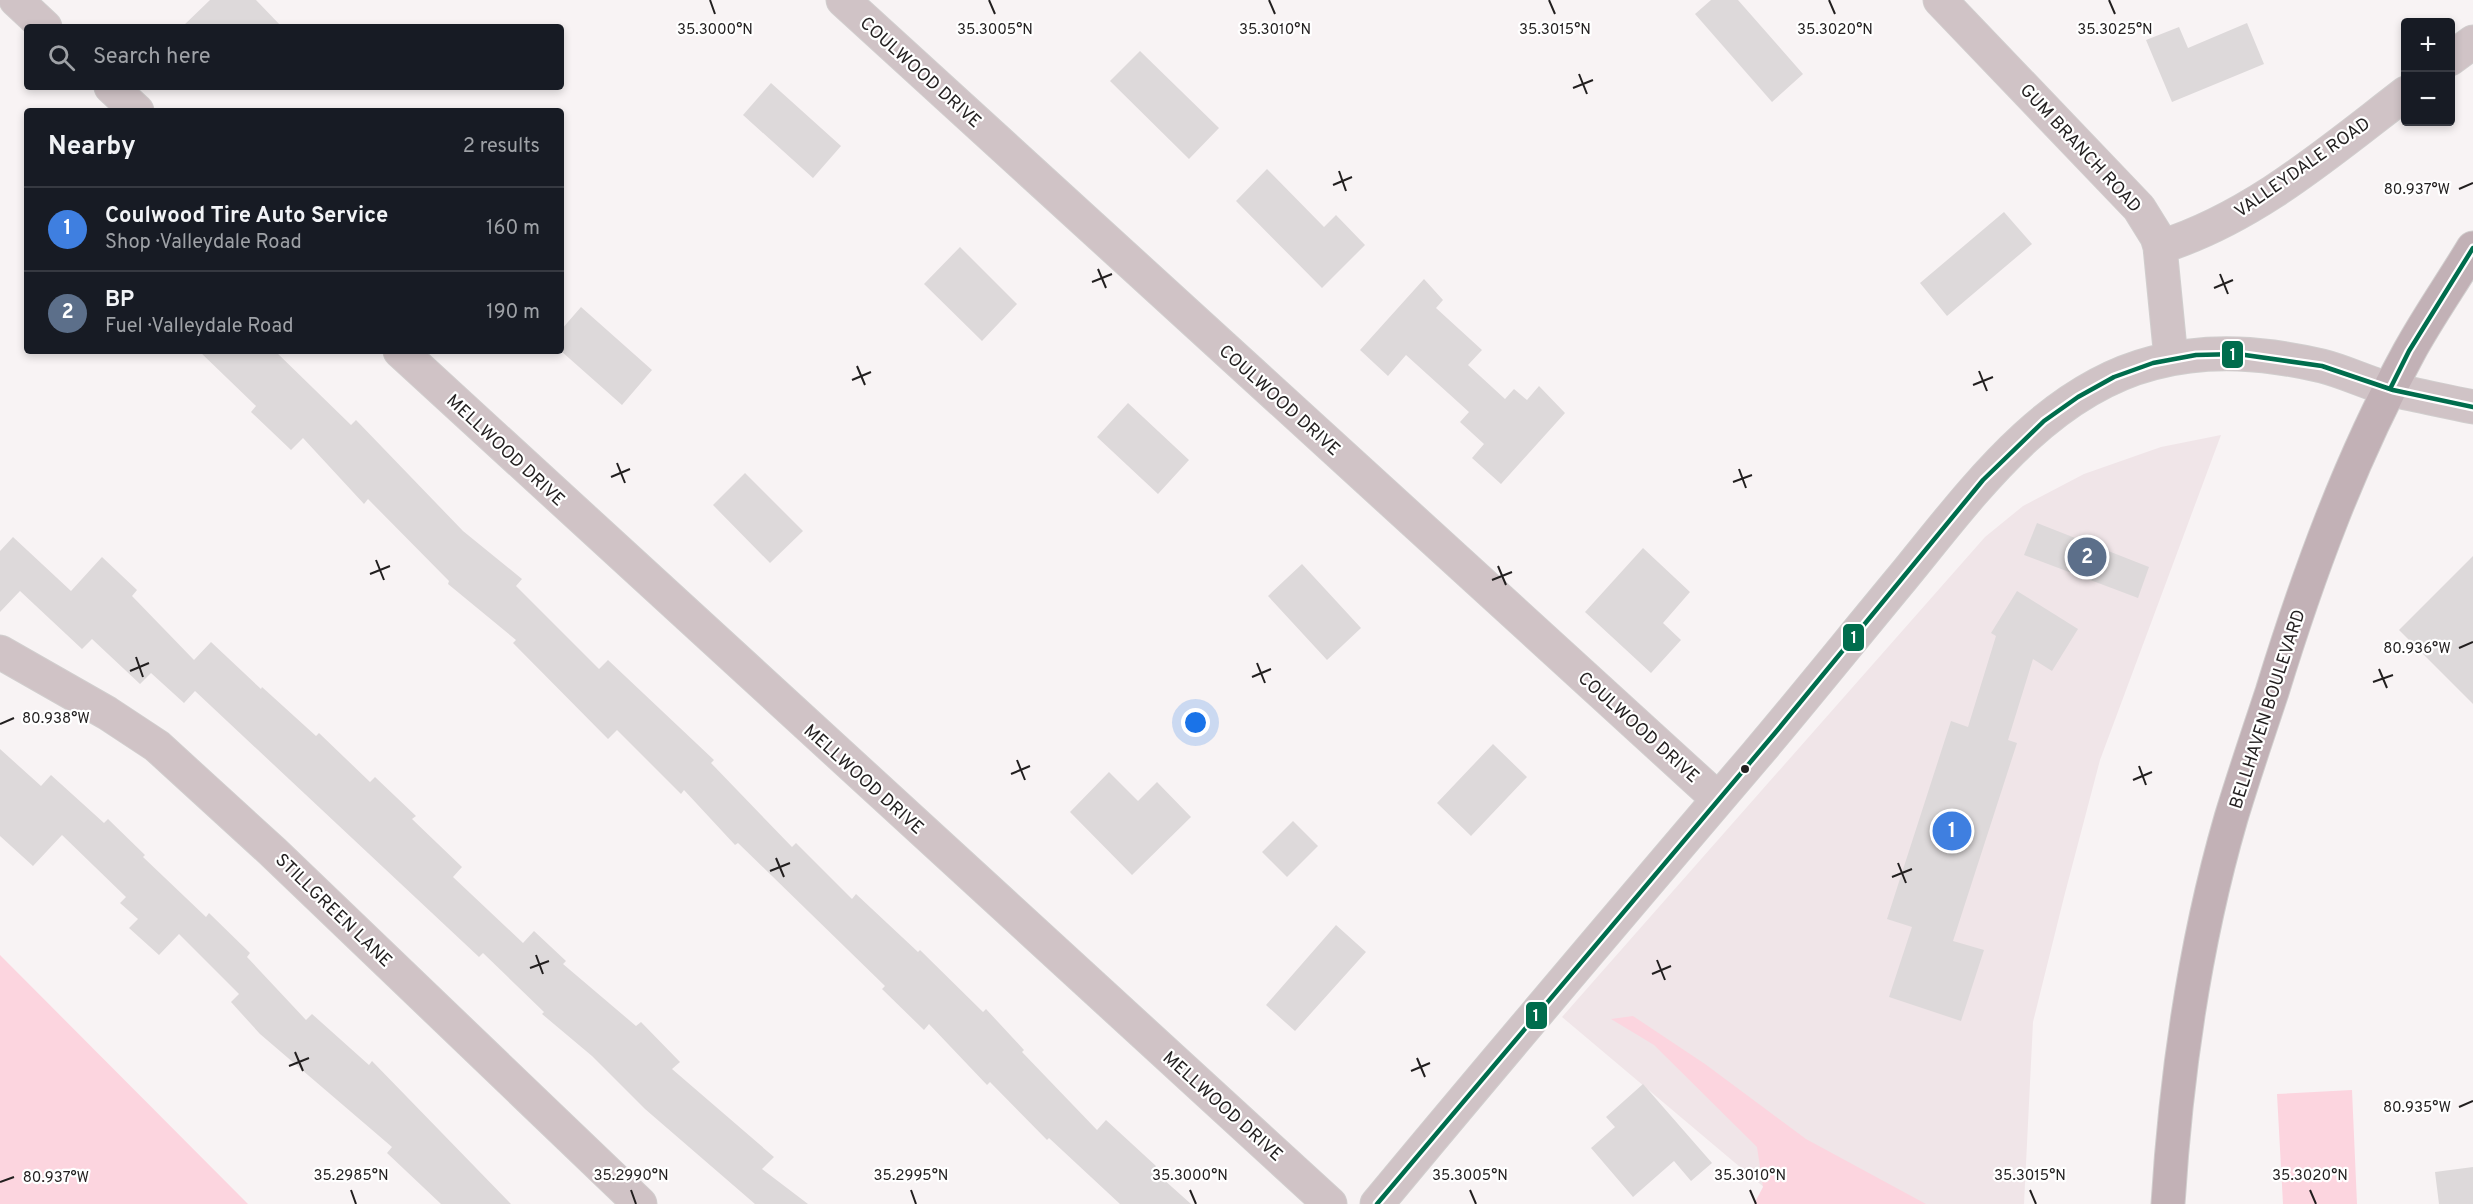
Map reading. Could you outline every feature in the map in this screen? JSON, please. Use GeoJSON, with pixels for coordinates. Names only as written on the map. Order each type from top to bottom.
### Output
{"type":"FeatureCollection","features":[{"type":"Feature","properties":{"kind":"main road","name":"BELLHAVEN BOULEVARD"},"geometry":{"type":"LineString","coordinates":[[2168,1204],[2182,1064],[2201,944],[2231,819],[2294,622],[2327,529],[2364,441],[2409,351],[2473,248]]}},
{"type":"Feature","properties":{"kind":"street"},"geometry":{"type":"LineString","coordinates":[[16,0],[42,24]]}},
{"type":"Feature","properties":{"kind":"street","name":"COULWOOD DRIVE"},"geometry":{"type":"LineString","coordinates":[[843,0],[1718,799]]}},
{"type":"Feature","properties":{"kind":"street","name":"GUM BRANCH ROAD"},"geometry":{"type":"LineString","coordinates":[[1940,0],[2139,208],[2157,237],[2160,247],[2171,358]]}},
{"type":"Feature","properties":{"kind":"street"},"geometry":{"type":"LineString","coordinates":[[2455,56],[2473,42]]}},
{"type":"Feature","properties":{"kind":"street"},"geometry":{"type":"LineString","coordinates":[[114,90],[134,108]]}},
{"type":"Feature","properties":{"kind":"street","name":"VALLEYDALE ROAD"},"geometry":{"type":"LineString","coordinates":[[2160,247],[2190,238],[2250,207],[2307,168],[2401,97]]}},
{"type":"Feature","properties":{"kind":"street"},"geometry":{"type":"LineString","coordinates":[[1377,1204],[1718,799],[1969,496],[2032,432],[2064,405],[2105,381],[2150,363],[2211,353],[2241,353],[2324,367],[2390,389],[2473,407]]}},
{"type":"Feature","properties":{"kind":"street","name":"MELLWOOD DRIVE"},"geometry":{"type":"LineString","coordinates":[[403,354],[1330,1204]]}},
{"type":"Feature","properties":{"kind":"street","name":"STILLGREEN LANE"},"geometry":{"type":"LineString","coordinates":[[0,652],[107,713],[158,746],[273,852],[640,1204]]}},
{"type":"Feature","properties":{"kind":"shaded area"},"geometry":{"type":"Polygon","coordinates":[[[2221,435],[2100,760],[2064,897],[2033,1022],[2024,1204],[1784,1204],[1562,1017],[1985,537],[2023,506],[2084,474],[2161,447],[2221,435]]]}},
{"type":"Feature","properties":{"kind":"shaded area"},"geometry":{"type":"Polygon","coordinates":[[[0,955],[248,1204],[0,1204],[0,955]]]}},
{"type":"Feature","properties":{"kind":"shaded area"},"geometry":{"type":"Polygon","coordinates":[[[1633,1016],[1705,1064],[1806,1139],[1926,1204],[1754,1204],[1763,1187],[1757,1147],[1654,1045],[1611,1019],[1633,1016]]]}},
{"type":"Feature","properties":{"kind":"shaded area"},"geometry":{"type":"Polygon","coordinates":[[[2352,1090],[2357,1204],[2283,1204],[2277,1094],[2352,1090]]]}},
{"type":"Feature","properties":{"kind":"building"},"geometry":{"type":"Polygon","coordinates":[[[210,0],[256,0],[279,24],[185,24],[210,0]]]}},
{"type":"Feature","properties":{"kind":"building"},"geometry":{"type":"Polygon","coordinates":[[[1711,0],[1738,0],[1803,74],[1772,102],[1695,14],[1711,0]]]}},
{"type":"Feature","properties":{"kind":"building"},"geometry":{"type":"Polygon","coordinates":[[[2247,23],[2264,64],[2172,102],[2146,40],[2179,27],[2188,48],[2247,23]]]}},
{"type":"Feature","properties":{"kind":"building"},"geometry":{"type":"Polygon","coordinates":[[[1140,51],[1219,128],[1189,159],[1110,81],[1140,51]]]}},
{"type":"Feature","properties":{"kind":"building"},"geometry":{"type":"Polygon","coordinates":[[[771,83],[841,146],[813,178],[743,115],[771,83]]]}},
{"type":"Feature","properties":{"kind":"building"},"geometry":{"type":"Polygon","coordinates":[[[1267,169],[1324,227],[1336,215],[1365,245],[1322,288],[1236,201],[1267,169]]]}},
{"type":"Feature","properties":{"kind":"building"},"geometry":{"type":"Polygon","coordinates":[[[2004,212],[2032,244],[1947,316],[1920,283],[2004,212]]]}},
{"type":"Feature","properties":{"kind":"building"},"geometry":{"type":"Polygon","coordinates":[[[960,247],[1017,304],[982,341],[924,284],[960,247]]]}},
{"type":"Feature","properties":{"kind":"building"},"geometry":{"type":"Polygon","coordinates":[[[1424,279],[1443,300],[1436,308],[1482,350],[1468,365],[1505,399],[1514,389],[1527,400],[1539,386],[1565,413],[1501,484],[1472,458],[1484,444],[1460,422],[1469,412],[1406,355],[1388,376],[1360,350],[1424,279]]]}},
{"type":"Feature","properties":{"kind":"building"},"geometry":{"type":"Polygon","coordinates":[[[581,307],[652,370],[622,405],[564,354],[564,327],[581,307]]]}},
{"type":"Feature","properties":{"kind":"building"},"geometry":{"type":"Polygon","coordinates":[[[202,354],[278,354],[351,425],[356,420],[463,531],[522,579],[516,586],[599,669],[608,660],[714,760],[711,763],[792,847],[796,843],[852,899],[856,894],[918,952],[920,950],[983,1012],[986,1009],[1024,1050],[1022,1052],[1097,1130],[1106,1120],[1156,1166],[1153,1170],[1191,1204],[1120,1204],[1049,1138],[1047,1140],[990,1082],[987,1085],[929,1024],[924,1030],[882,989],[885,986],[738,843],[735,845],[684,790],[681,794],[617,730],[608,739],[513,643],[516,640],[448,584],[449,581],[368,499],[364,504],[303,438],[291,450],[251,412],[256,406],[202,354]]]}},
{"type":"Feature","properties":{"kind":"building"},"geometry":{"type":"Polygon","coordinates":[[[1128,403],[1189,460],[1158,494],[1097,437],[1128,403]]]}},
{"type":"Feature","properties":{"kind":"building"},"geometry":{"type":"Polygon","coordinates":[[[745,473],[803,531],[770,563],[713,505],[745,473]]]}},
{"type":"Feature","properties":{"kind":"building"},"geometry":{"type":"Polygon","coordinates":[[[2037,523],[2149,567],[2138,598],[2024,555],[2037,523]]]}},
{"type":"Feature","properties":{"kind":"building"},"geometry":{"type":"Polygon","coordinates":[[[13,537],[71,591],[102,557],[137,590],[132,596],[194,660],[211,642],[316,736],[319,733],[370,782],[375,777],[416,816],[412,819],[462,867],[453,877],[523,943],[534,931],[566,961],[563,964],[636,1026],[641,1022],[680,1062],[672,1069],[774,1157],[762,1169],[808,1204],[755,1204],[645,1109],[592,1056],[542,1014],[544,1012],[483,953],[479,957],[195,691],[184,703],[151,673],[140,684],[92,639],[82,649],[20,591],[0,612],[0,551],[13,537]]]}},
{"type":"Feature","properties":{"kind":"building"},"geometry":{"type":"Polygon","coordinates":[[[1643,548],[1690,592],[1663,623],[1681,640],[1651,673],[1585,612],[1643,548]]]}},
{"type":"Feature","properties":{"kind":"building"},"geometry":{"type":"Polygon","coordinates":[[[2473,556],[2473,704],[2399,630],[2473,556]]]}},
{"type":"Feature","properties":{"kind":"building"},"geometry":{"type":"Polygon","coordinates":[[[1302,564],[1361,628],[1327,660],[1268,596],[1302,564]]]}},
{"type":"Feature","properties":{"kind":"building"},"geometry":{"type":"Polygon","coordinates":[[[2017,591],[2078,629],[2052,671],[2033,659],[2008,740],[2017,743],[1953,941],[1984,950],[1961,1021],[1889,997],[1912,927],[1887,919],[1951,721],[1968,727],[1996,636],[1991,633],[2017,591]]]}},
{"type":"Feature","properties":{"kind":"building"},"geometry":{"type":"Polygon","coordinates":[[[1493,744],[1527,777],[1471,836],[1437,803],[1493,744]]]}},
{"type":"Feature","properties":{"kind":"building"},"geometry":{"type":"Polygon","coordinates":[[[0,749],[41,786],[51,775],[104,823],[108,819],[145,855],[143,857],[206,917],[209,913],[250,953],[247,957],[306,1020],[312,1014],[369,1065],[372,1061],[511,1204],[441,1204],[387,1153],[392,1147],[260,1034],[231,1002],[239,994],[179,934],[159,955],[129,928],[138,919],[120,903],[126,897],[62,835],[33,866],[0,836],[0,749]]]}},
{"type":"Feature","properties":{"kind":"building"},"geometry":{"type":"Polygon","coordinates":[[[1109,772],[1138,801],[1157,782],[1191,817],[1132,875],[1070,812],[1109,772]]]}},
{"type":"Feature","properties":{"kind":"building"},"geometry":{"type":"Polygon","coordinates":[[[1293,821],[1318,846],[1287,877],[1262,852],[1293,821]]]}},
{"type":"Feature","properties":{"kind":"building"},"geometry":{"type":"Polygon","coordinates":[[[1336,925],[1366,952],[1295,1031],[1266,1005],[1336,925]]]}},
{"type":"Feature","properties":{"kind":"building"},"geometry":{"type":"Polygon","coordinates":[[[1643,1084],[1712,1163],[1691,1181],[1674,1161],[1633,1197],[1591,1148],[1615,1127],[1606,1117],[1643,1084]]]}},
{"type":"Feature","properties":{"kind":"building"},"geometry":{"type":"Polygon","coordinates":[[[2473,1167],[2473,1204],[2439,1204],[2435,1172],[2473,1167]]]}},
{"type":"Feature","properties":{"kind":"transit line","name":"1"},"geometry":{"type":"LineString","coordinates":[[2390,389],[2409,351],[2473,248]]}},
{"type":"Feature","properties":{"kind":"transit line","name":"1"},"geometry":{"type":"LineString","coordinates":[[1377,1204],[1775,733],[1983,480],[2044,421],[2078,397],[2114,377],[2153,363],[2196,355],[2238,354],[2322,366],[2393,390],[2473,407]]}},
{"type":"Feature","properties":{"kind":"place","name":"BP"},"geometry":{"type":"Point","coordinates":[2087,557]}},
{"type":"Feature","properties":{"kind":"place","name":"Coulwood Tire Auto Service"},"geometry":{"type":"Point","coordinates":[1952,831]}}]}
